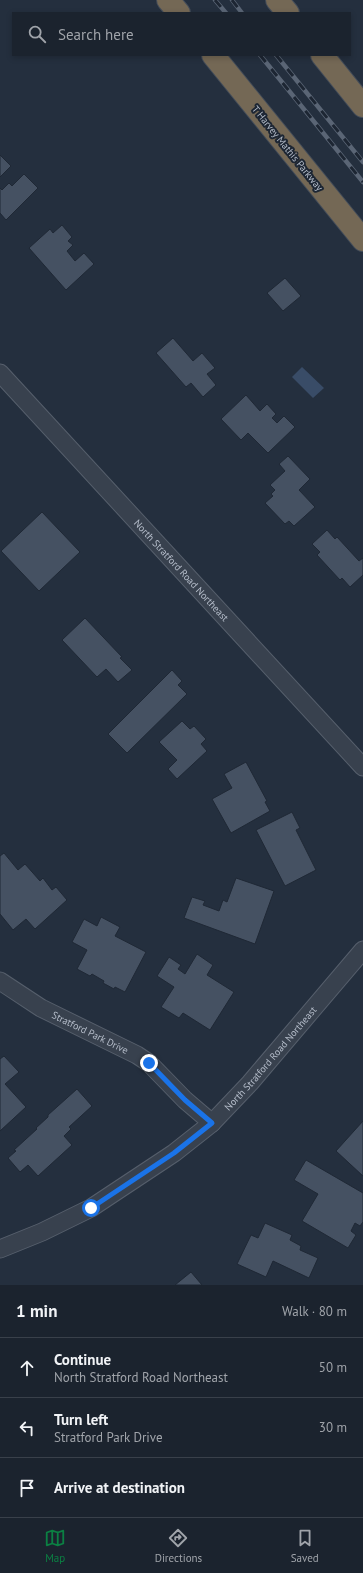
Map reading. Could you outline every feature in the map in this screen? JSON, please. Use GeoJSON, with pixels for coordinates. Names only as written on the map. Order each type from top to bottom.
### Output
{"type":"FeatureCollection","features":[{"type":"Feature","properties":{"kind":"highway"},"geometry":{"type":"LineString","coordinates":[[168,0],[177,12]]}},
{"type":"Feature","properties":{"kind":"highway"},"geometry":{"type":"LineString","coordinates":[[277,0],[287,12]]}},
{"type":"Feature","properties":{"kind":"highway","name":"T Harvey Mathis Parkway"},"geometry":{"type":"LineString","coordinates":[[214,56],[363,240]]}},
{"type":"Feature","properties":{"kind":"highway"},"geometry":{"type":"LineString","coordinates":[[323,56],[363,106]]}},
{"type":"Feature","properties":{"kind":"street","name":"North Stratford Road Northeast"},"geometry":{"type":"LineString","coordinates":[[0,373],[363,767]]}},
{"type":"Feature","properties":{"kind":"street","name":"North Stratford Road Northeast"},"geometry":{"type":"LineString","coordinates":[[0,1249],[42,1232],[91,1208],[174,1153],[212,1123],[250,1083],[363,950]]}},
{"type":"Feature","properties":{"kind":"street","name":"Stratford Park Drive"},"geometry":{"type":"LineString","coordinates":[[0,981],[41,1008],[149,1063],[185,1100],[212,1123]]}},
{"type":"Feature","properties":{"kind":"water"},"geometry":{"type":"Polygon","coordinates":[[[302,367],[324,388],[313,398],[292,377],[302,367]]]}},
{"type":"Feature","properties":{"kind":"building"},"geometry":{"type":"Polygon","coordinates":[[[0,155],[11,166],[0,177],[0,155]]]}},
{"type":"Feature","properties":{"kind":"building"},"geometry":{"type":"Polygon","coordinates":[[[24,174],[38,188],[6,220],[0,213],[0,188],[2,190],[9,183],[12,186],[24,174]]]}},
{"type":"Feature","properties":{"kind":"building"},"geometry":{"type":"Polygon","coordinates":[[[62,225],[72,237],[68,241],[73,245],[67,251],[75,261],[84,253],[94,264],[66,290],[29,248],[50,229],[53,233],[62,225]]]}},
{"type":"Feature","properties":{"kind":"building"},"geometry":{"type":"Polygon","coordinates":[[[285,278],[301,296],[283,311],[267,293],[285,278]]]}},
{"type":"Feature","properties":{"kind":"building"},"geometry":{"type":"Polygon","coordinates":[[[173,338],[193,361],[202,353],[215,368],[207,374],[216,385],[203,397],[191,383],[186,387],[156,353],[173,338]]]}},
{"type":"Feature","properties":{"kind":"building"},"geometry":{"type":"Polygon","coordinates":[[[246,395],[260,411],[267,404],[276,414],[272,418],[277,423],[284,416],[295,427],[268,453],[248,433],[241,440],[221,419],[246,395]]]}},
{"type":"Feature","properties":{"kind":"building"},"geometry":{"type":"Polygon","coordinates":[[[288,456],[310,479],[299,490],[315,507],[294,526],[289,521],[285,524],[265,503],[273,496],[271,494],[275,490],[270,485],[285,471],[279,464],[288,456]]]}},
{"type":"Feature","properties":{"kind":"building"},"geometry":{"type":"Polygon","coordinates":[[[42,512],[80,552],[39,591],[1,551],[42,512]]]}},
{"type":"Feature","properties":{"kind":"building"},"geometry":{"type":"Polygon","coordinates":[[[327,530],[335,539],[337,537],[359,561],[363,558],[363,575],[350,587],[342,578],[340,580],[317,555],[320,552],[312,544],[327,530]]]}},
{"type":"Feature","properties":{"kind":"building"},"geometry":{"type":"Polygon","coordinates":[[[85,618],[122,657],[120,658],[132,670],[118,682],[106,669],[97,677],[62,640],[85,618]]]}},
{"type":"Feature","properties":{"kind":"building"},"geometry":{"type":"Polygon","coordinates":[[[172,670],[182,681],[178,685],[187,694],[127,753],[108,734],[172,670]]]}},
{"type":"Feature","properties":{"kind":"building"},"geometry":{"type":"Polygon","coordinates":[[[182,721],[190,729],[194,726],[206,739],[201,744],[207,751],[177,779],[168,769],[177,760],[159,742],[182,721]]]}},
{"type":"Feature","properties":{"kind":"building"},"geometry":{"type":"Polygon","coordinates":[[[246,762],[267,801],[265,802],[270,811],[231,833],[212,799],[232,788],[224,774],[246,762]]]}},
{"type":"Feature","properties":{"kind":"building"},"geometry":{"type":"Polygon","coordinates":[[[292,812],[300,828],[296,830],[316,870],[285,886],[256,830],[292,812]]]}},
{"type":"Feature","properties":{"kind":"building"},"geometry":{"type":"Polygon","coordinates":[[[4,853],[18,870],[25,864],[40,881],[43,878],[52,890],[56,887],[67,900],[35,929],[26,919],[13,930],[0,914],[0,856],[4,853]]]}},
{"type":"Feature","properties":{"kind":"building"},"geometry":{"type":"Polygon","coordinates":[[[236,878],[274,891],[255,944],[184,918],[192,897],[205,901],[203,905],[219,911],[223,900],[227,902],[236,878]]]}},
{"type":"Feature","properties":{"kind":"building"},"geometry":{"type":"Polygon","coordinates":[[[101,917],[120,927],[115,936],[146,952],[125,992],[115,987],[114,989],[103,983],[104,981],[92,974],[90,976],[77,969],[87,950],[72,942],[84,919],[97,926],[101,917]]]}},
{"type":"Feature","properties":{"kind":"building"},"geometry":{"type":"Polygon","coordinates":[[[197,954],[213,965],[207,975],[234,992],[210,1030],[183,1013],[179,1018],[161,1007],[174,987],[157,976],[169,957],[181,965],[178,969],[185,974],[197,954]]]}},
{"type":"Feature","properties":{"kind":"building"},"geometry":{"type":"Polygon","coordinates":[[[4,1056],[19,1072],[5,1084],[26,1107],[0,1131],[0,1059],[4,1056]]]}},
{"type":"Feature","properties":{"kind":"building"},"geometry":{"type":"Polygon","coordinates":[[[77,1089],[92,1106],[69,1127],[71,1129],[64,1136],[72,1145],[38,1176],[28,1165],[20,1172],[8,1158],[16,1151],[14,1150],[37,1129],[36,1128],[48,1117],[48,1115],[77,1089]]]}},
{"type":"Feature","properties":{"kind":"building"},"geometry":{"type":"Polygon","coordinates":[[[363,1121],[363,1176],[336,1151],[363,1121]]]}},
{"type":"Feature","properties":{"kind":"building"},"geometry":{"type":"Polygon","coordinates":[[[306,1160],[363,1193],[363,1222],[360,1226],[355,1223],[351,1231],[356,1235],[348,1248],[302,1221],[318,1194],[294,1180],[306,1160]]]}},
{"type":"Feature","properties":{"kind":"building"},"geometry":{"type":"Polygon","coordinates":[[[265,1223],[292,1235],[290,1240],[301,1246],[300,1250],[318,1258],[309,1278],[273,1261],[266,1277],[237,1264],[251,1235],[258,1238],[265,1223]]]}},
{"type":"Feature","properties":{"kind":"building"},"geometry":{"type":"Polygon","coordinates":[[[191,1272],[202,1285],[175,1285],[191,1272]]]}},
{"type":"Feature","properties":{"kind":"railway"},"geometry":{"type":"LineString","coordinates":[[215,0],[225,12]]}},
{"type":"Feature","properties":{"kind":"railway"},"geometry":{"type":"LineString","coordinates":[[232,0],[241,12]]}},
{"type":"Feature","properties":{"kind":"railway"},"geometry":{"type":"LineString","coordinates":[[261,56],[363,182]]}},
{"type":"Feature","properties":{"kind":"railway"},"geometry":{"type":"LineString","coordinates":[[277,56],[363,162]]}},
{"type":"Feature","properties":{"kind":"route"},"geometry":{"type":"LineString","coordinates":[[91,1208],[174,1153],[212,1123],[185,1100],[149,1063]]}}]}
